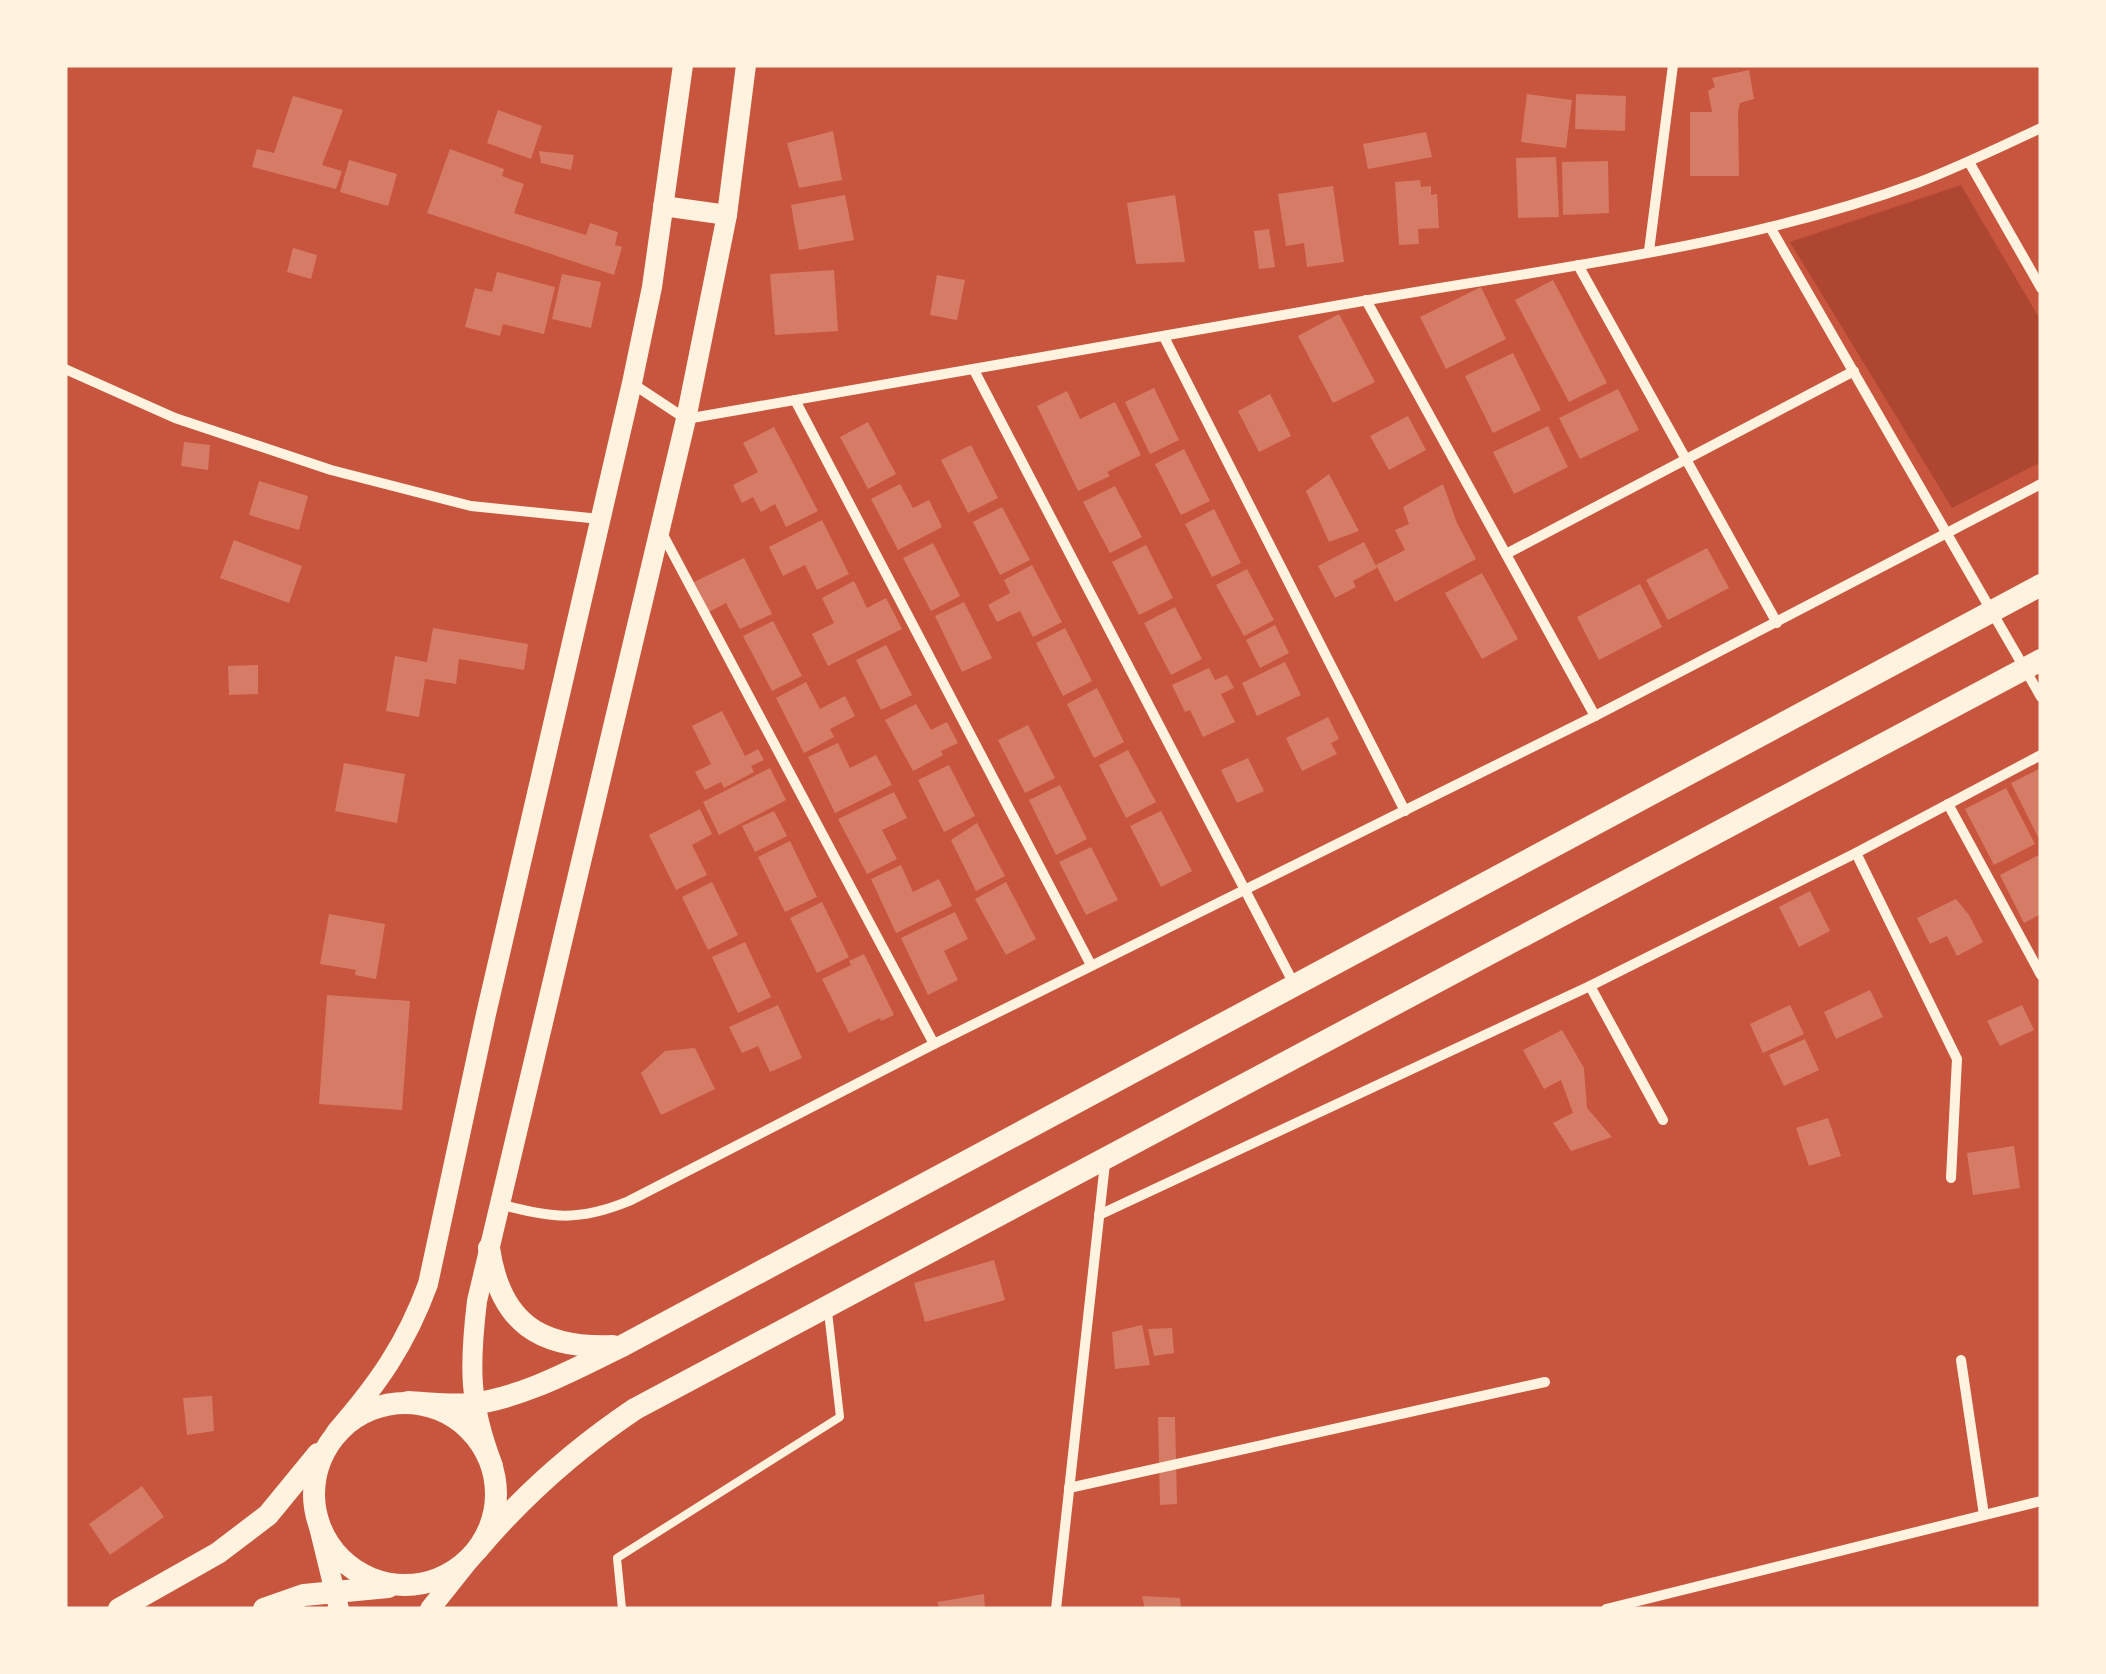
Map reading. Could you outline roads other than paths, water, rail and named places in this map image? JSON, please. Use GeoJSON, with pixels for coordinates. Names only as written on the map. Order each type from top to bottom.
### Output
{"type":"FeatureCollection","features":[{"type":"Feature","properties":{"kind":"main road"},"geometry":{"type":"LineString","coordinates":[[119,1609],[218,1553],[268,1515],[381,1380],[416,1318],[428,1284],[632,383],[652,287],[683,65]]}},
{"type":"Feature","properties":{"kind":"main road"},"geometry":{"type":"LineString","coordinates":[[264,1609],[304,1595],[338,1600],[439,1580],[460,1568],[492,1525],[497,1496],[473,1404],[472,1337],[499,1204],[686,419],[727,216],[746,65]]}},
{"type":"Feature","properties":{"kind":"main road"},"geometry":{"type":"LineString","coordinates":[[663,206],[727,216]]}},
{"type":"Feature","properties":{"kind":"main road"},"geometry":{"type":"LineString","coordinates":[[338,1600],[313,1502],[314,1477],[322,1453],[336,1432],[357,1415],[381,1405],[408,1402],[473,1404],[534,1386],[622,1346],[2041,585]]}},
{"type":"Feature","properties":{"kind":"main road"},"geometry":{"type":"LineString","coordinates":[[430,1609],[522,1498],[586,1442],[635,1409],[2033,665]]}},
{"type":"Feature","properties":{"kind":"main road"},"geometry":{"type":"LineString","coordinates":[[489,1248],[500,1292],[530,1328],[572,1346],[622,1346]]}},
{"type":"Feature","properties":{"kind":"main road"},"geometry":{"type":"LineString","coordinates":[[408,1402],[430,1405],[469,1428],[492,1466]]}},
{"type":"Feature","properties":{"kind":"main road"},"geometry":{"type":"LineString","coordinates":[[319,1526],[341,1559],[357,1572],[394,1585],[415,1585]]}},
{"type":"Feature","properties":{"kind":"street"},"geometry":{"type":"LineString","coordinates":[[1649,251],[1673,65]]}},
{"type":"Feature","properties":{"kind":"street"},"geometry":{"type":"LineString","coordinates":[[632,383],[686,419],[1578,265],[1770,227],[1916,183],[2041,128]]}},
{"type":"Feature","properties":{"kind":"street"},"geometry":{"type":"LineString","coordinates":[[1969,162],[2041,288]]}},
{"type":"Feature","properties":{"kind":"street"},"geometry":{"type":"LineString","coordinates":[[1770,227],[1994,610],[2033,665],[2041,697]]}},
{"type":"Feature","properties":{"kind":"street"},"geometry":{"type":"LineString","coordinates":[[1578,265],[1777,622]]}},
{"type":"Feature","properties":{"kind":"street"},"geometry":{"type":"LineString","coordinates":[[1366,300],[1596,716]]}},
{"type":"Feature","properties":{"kind":"street"},"geometry":{"type":"LineString","coordinates":[[1164,337],[1406,811]]}},
{"type":"Feature","properties":{"kind":"street"},"geometry":{"type":"LineString","coordinates":[[65,369],[175,418],[332,470],[471,506],[602,519]]}},
{"type":"Feature","properties":{"kind":"street"},"geometry":{"type":"LineString","coordinates":[[1506,554],[1854,371]]}},
{"type":"Feature","properties":{"kind":"street"},"geometry":{"type":"LineString","coordinates":[[975,372],[1294,984]]}},
{"type":"Feature","properties":{"kind":"street"},"geometry":{"type":"LineString","coordinates":[[795,400],[1091,965]]}},
{"type":"Feature","properties":{"kind":"street"},"geometry":{"type":"LineString","coordinates":[[499,1204],[564,1218],[599,1214],[630,1201],[1091,965],[1596,716],[2041,484]]}},
{"type":"Feature","properties":{"kind":"street"},"geometry":{"type":"LineString","coordinates":[[661,531],[934,1044]]}},
{"type":"Feature","properties":{"kind":"street"},"geometry":{"type":"LineString","coordinates":[[1099,1214],[1590,986],[2041,755]]}},
{"type":"Feature","properties":{"kind":"street"},"geometry":{"type":"LineString","coordinates":[[1948,804],[2041,976]]}},
{"type":"Feature","properties":{"kind":"street"},"geometry":{"type":"LineString","coordinates":[[1856,853],[1957,1059],[1951,1178]]}},
{"type":"Feature","properties":{"kind":"street"},"geometry":{"type":"LineString","coordinates":[[1590,986],[1664,1120]]}},
{"type":"Feature","properties":{"kind":"street"},"geometry":{"type":"LineString","coordinates":[[1056,1609],[1105,1160]]}},
{"type":"Feature","properties":{"kind":"street"},"geometry":{"type":"LineString","coordinates":[[1961,1360],[1984,1515]]}},
{"type":"Feature","properties":{"kind":"street"},"geometry":{"type":"LineString","coordinates":[[1069,1488],[1545,1382]]}},
{"type":"Feature","properties":{"kind":"street"},"geometry":{"type":"LineString","coordinates":[[1606,1609],[2041,1501]]}},
{"type":"Feature","properties":{"kind":"lane"},"geometry":{"type":"LineString","coordinates":[[622,1609],[617,1558],[840,1417],[828,1307]]}}]}
